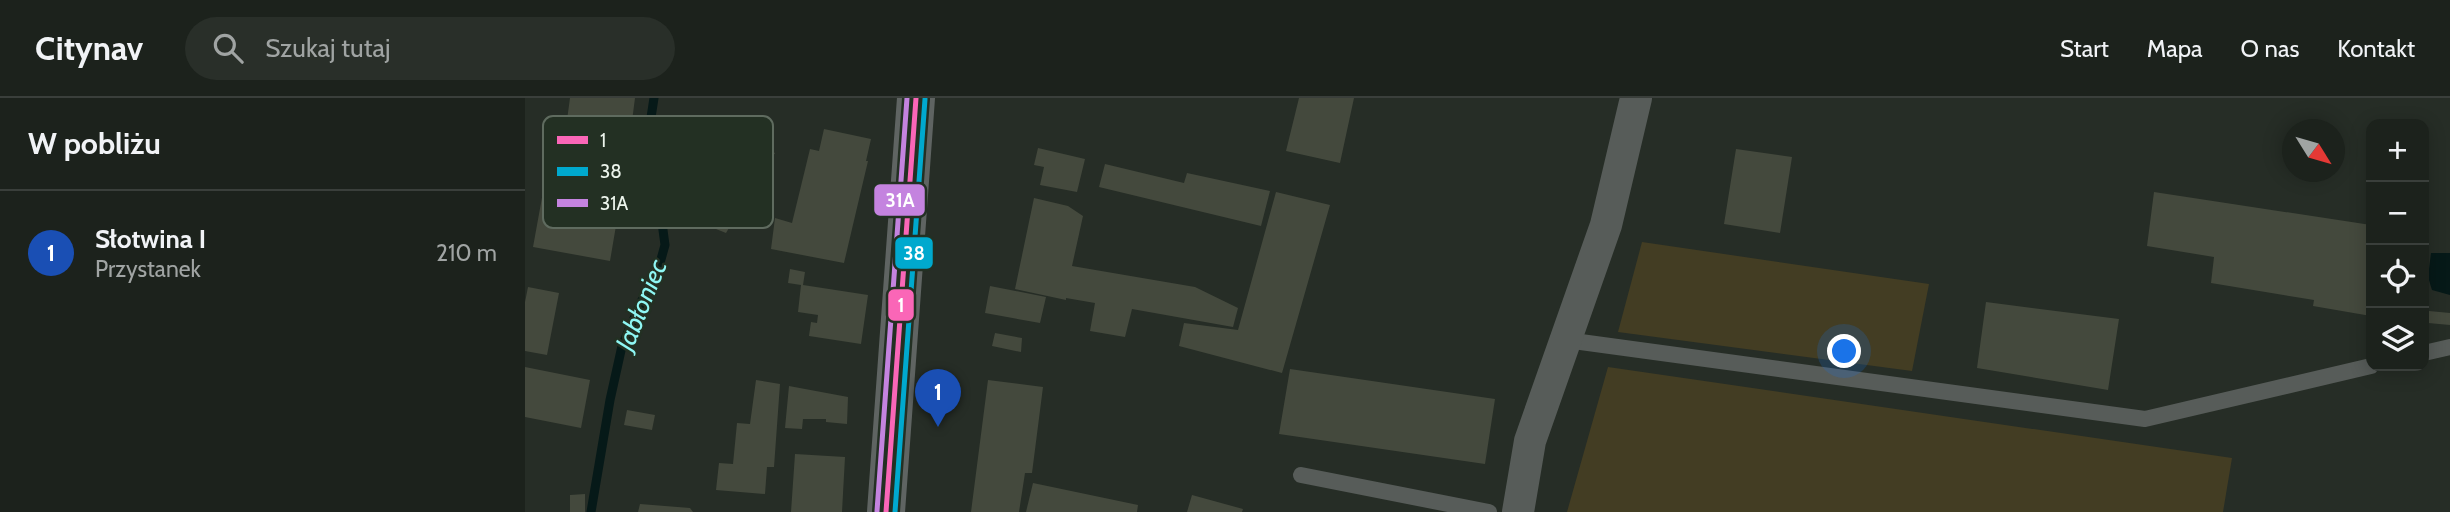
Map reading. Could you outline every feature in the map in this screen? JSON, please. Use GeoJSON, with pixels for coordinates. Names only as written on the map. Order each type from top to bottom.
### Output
{"type":"FeatureCollection","features":[{"type":"Feature","properties":{"kind":"main road"},"geometry":{"type":"LineString","coordinates":[[886,512],[916,98]]}},
{"type":"Feature","properties":{"kind":"street"},"geometry":{"type":"LineString","coordinates":[[1518,512],[1530,441],[1606,225],[1636,98]]}},
{"type":"Feature","properties":{"kind":"lane"},"geometry":{"type":"LineString","coordinates":[[1566,340],[2145,419],[2366,367]]}},
{"type":"Feature","properties":{"kind":"lane"},"geometry":{"type":"LineString","coordinates":[[2429,352],[2450,347]]}},
{"type":"Feature","properties":{"kind":"lane"},"geometry":{"type":"LineString","coordinates":[[1301,475],[1489,512]]}},
{"type":"Feature","properties":{"kind":"shaded area"},"geometry":{"type":"Polygon","coordinates":[[[1642,242],[1929,284],[1912,371],[1618,332],[1642,242]]]}},
{"type":"Feature","properties":{"kind":"shaded area"},"geometry":{"type":"Polygon","coordinates":[[[2431,253],[2450,253],[2450,295],[2432,290],[2429,269],[2431,253]]]}},
{"type":"Feature","properties":{"kind":"shaded area"},"geometry":{"type":"Polygon","coordinates":[[[1608,367],[2232,458],[2223,512],[1567,512],[1608,367]]]}},
{"type":"Feature","properties":{"kind":"building"},"geometry":{"type":"Polygon","coordinates":[[[570,98],[635,98],[633,116],[568,116],[570,98]]]}},
{"type":"Feature","properties":{"kind":"building"},"geometry":{"type":"Polygon","coordinates":[[[1299,98],[1354,98],[1340,163],[1286,151],[1299,98]]]}},
{"type":"Feature","properties":{"kind":"building"},"geometry":{"type":"Polygon","coordinates":[[[824,129],[871,139],[844,263],[771,249],[775,218],[792,223],[810,149],[819,151],[824,129]]]}},
{"type":"Feature","properties":{"kind":"building"},"geometry":{"type":"Polygon","coordinates":[[[1038,148],[1085,159],[1077,192],[1040,185],[1044,167],[1034,165],[1038,148]]]}},
{"type":"Feature","properties":{"kind":"building"},"geometry":{"type":"Polygon","coordinates":[[[1736,149],[1792,157],[1780,233],[1724,224],[1736,149]]]}},
{"type":"Feature","properties":{"kind":"building"},"geometry":{"type":"Polygon","coordinates":[[[1105,164],[1184,183],[1187,173],[1270,191],[1261,226],[1099,187],[1105,164]]]}},
{"type":"Feature","properties":{"kind":"building"},"geometry":{"type":"Polygon","coordinates":[[[543,192],[543,228],[616,228],[610,261],[533,247],[543,192]]]}},
{"type":"Feature","properties":{"kind":"building"},"geometry":{"type":"Polygon","coordinates":[[[1276,192],[1330,205],[1282,373],[1179,346],[1184,323],[1238,330],[1276,192]]]}},
{"type":"Feature","properties":{"kind":"building"},"geometry":{"type":"Polygon","coordinates":[[[2154,192],[2366,224],[2366,315],[2313,306],[2314,300],[2211,283],[2214,257],[2147,246],[2154,192]]]}},
{"type":"Feature","properties":{"kind":"building"},"geometry":{"type":"Polygon","coordinates":[[[1034,198],[1068,206],[1083,216],[1072,266],[1195,287],[1238,308],[1233,327],[1132,309],[1125,337],[1090,331],[1095,303],[1015,289],[1034,198]]]}},
{"type":"Feature","properties":{"kind":"building"},"geometry":{"type":"Polygon","coordinates":[[[717,228],[729,228],[726,233],[717,228]]]}},
{"type":"Feature","properties":{"kind":"building"},"geometry":{"type":"Polygon","coordinates":[[[790,269],[805,272],[803,285],[868,295],[861,344],[809,336],[811,322],[817,323],[818,315],[798,312],[801,285],[788,283],[790,269]]]}},
{"type":"Feature","properties":{"kind":"building"},"geometry":{"type":"Polygon","coordinates":[[[990,286],[1046,297],[1040,323],[985,313],[990,286]]]}},
{"type":"Feature","properties":{"kind":"building"},"geometry":{"type":"Polygon","coordinates":[[[528,287],[559,293],[547,355],[525,351],[525,302],[528,287]]]}},
{"type":"Feature","properties":{"kind":"building"},"geometry":{"type":"Polygon","coordinates":[[[1986,302],[2119,319],[2108,390],[1977,368],[1986,302]]]}},
{"type":"Feature","properties":{"kind":"building"},"geometry":{"type":"Polygon","coordinates":[[[2429,311],[2450,313],[2450,325],[2429,323],[2429,311]]]}},
{"type":"Feature","properties":{"kind":"building"},"geometry":{"type":"Polygon","coordinates":[[[995,333],[1022,338],[1021,352],[992,346],[995,333]]]}},
{"type":"Feature","properties":{"kind":"building"},"geometry":{"type":"Polygon","coordinates":[[[525,367],[590,380],[581,428],[525,417],[525,367]]]}},
{"type":"Feature","properties":{"kind":"building"},"geometry":{"type":"Polygon","coordinates":[[[1290,369],[1495,399],[1485,464],[1279,434],[1290,369]]]}},
{"type":"Feature","properties":{"kind":"building"},"geometry":{"type":"Polygon","coordinates":[[[756,380],[780,384],[774,467],[767,467],[765,494],[716,490],[719,463],[733,464],[737,423],[750,424],[756,380]]]}},
{"type":"Feature","properties":{"kind":"building"},"geometry":{"type":"Polygon","coordinates":[[[988,380],[1043,387],[1032,473],[1025,473],[1019,512],[971,512],[988,380]]]}},
{"type":"Feature","properties":{"kind":"building"},"geometry":{"type":"Polygon","coordinates":[[[789,386],[848,397],[847,424],[826,422],[826,419],[803,419],[802,429],[785,428],[789,386]]]}},
{"type":"Feature","properties":{"kind":"building"},"geometry":{"type":"Polygon","coordinates":[[[627,410],[655,415],[652,430],[624,425],[627,410]]]}},
{"type":"Feature","properties":{"kind":"building"},"geometry":{"type":"Polygon","coordinates":[[[795,454],[845,457],[842,512],[791,512],[795,454]]]}},
{"type":"Feature","properties":{"kind":"building"},"geometry":{"type":"Polygon","coordinates":[[[1033,483],[1138,505],[1137,512],[1026,512],[1033,483]]]}},
{"type":"Feature","properties":{"kind":"building"},"geometry":{"type":"Polygon","coordinates":[[[585,494],[585,512],[570,512],[570,495],[585,494]]]}},
{"type":"Feature","properties":{"kind":"building"},"geometry":{"type":"Polygon","coordinates":[[[1192,495],[1243,509],[1242,512],[1187,512],[1192,495]]]}},
{"type":"Feature","properties":{"kind":"building"},"geometry":{"type":"Polygon","coordinates":[[[640,504],[690,508],[693,512],[638,512],[640,504]]]}},
{"type":"Feature","properties":{"kind":"waterway","name":"Jabłoniec"},"geometry":{"type":"LineString","coordinates":[[651,116],[654,98]]}},
{"type":"Feature","properties":{"kind":"waterway","name":"Jabłoniec"},"geometry":{"type":"LineString","coordinates":[[591,512],[622,346],[658,270],[665,245],[663,228]]}},
{"type":"Feature","properties":{"kind":"transit line","name":"31A"},"geometry":{"type":"LineString","coordinates":[[877,511],[907,98]]}},
{"type":"Feature","properties":{"kind":"transit line","name":"1"},"geometry":{"type":"LineString","coordinates":[[886,512],[916,98]]}},
{"type":"Feature","properties":{"kind":"transit line","name":"38"},"geometry":{"type":"LineString","coordinates":[[895,512],[925,99]]}},
{"type":"Feature","properties":{"kind":"place","name":"Słotwina I"},"geometry":{"type":"Point","coordinates":[938,427]}}]}
